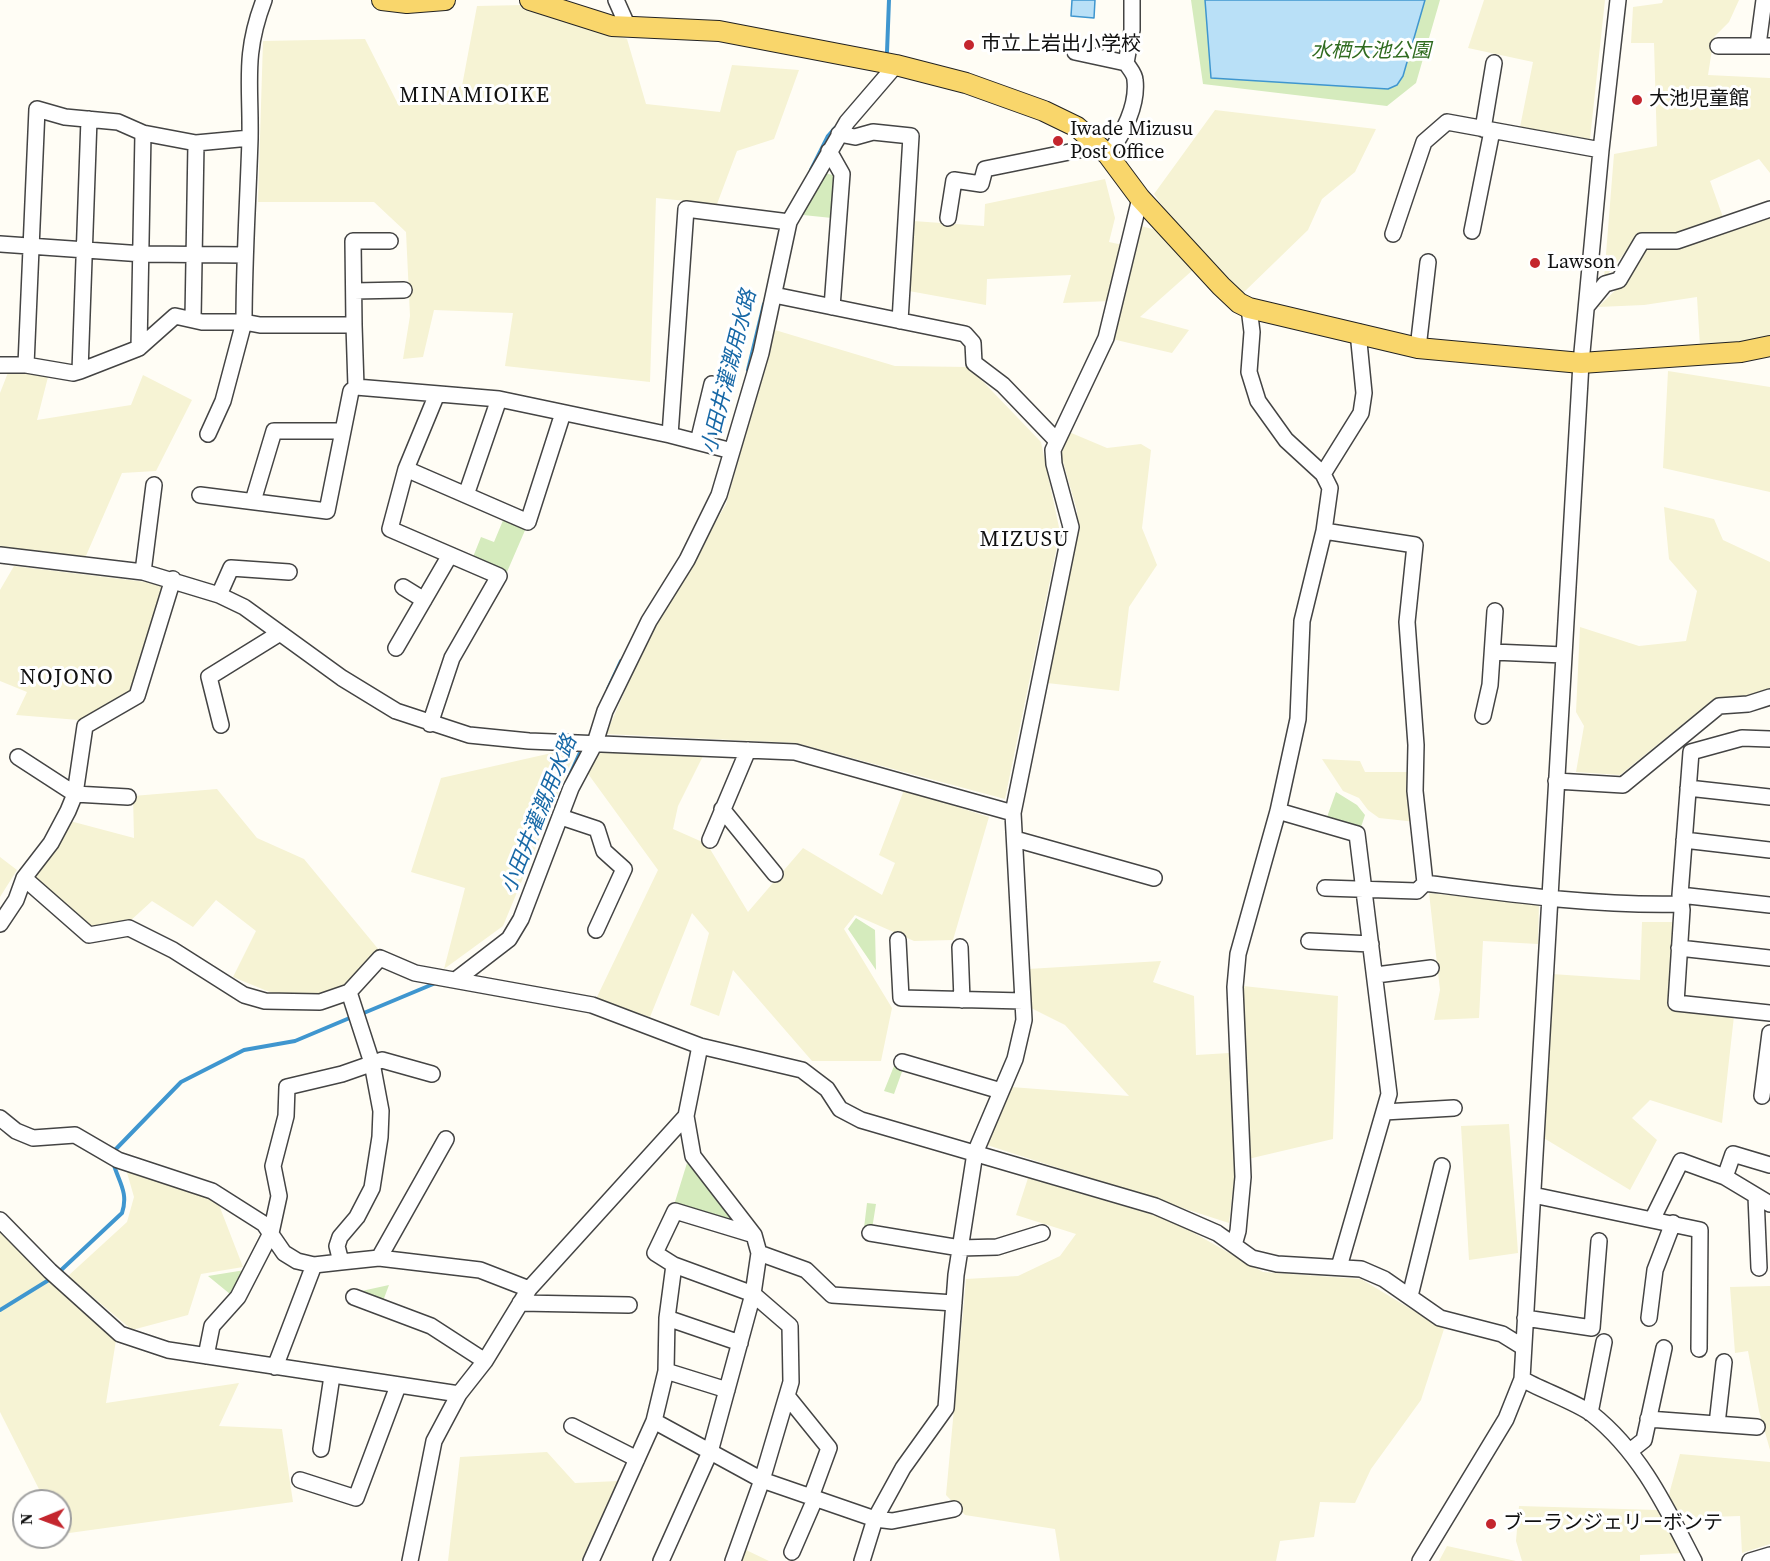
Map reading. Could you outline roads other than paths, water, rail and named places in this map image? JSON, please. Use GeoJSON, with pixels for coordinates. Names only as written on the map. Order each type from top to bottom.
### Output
{"type":"FeatureCollection","features":[{"type":"Feature","properties":{"kind":"main road"},"geometry":{"type":"LineString","coordinates":[[382,0],[407,3],[445,0]]}},
{"type":"Feature","properties":{"kind":"main road"},"geometry":{"type":"LineString","coordinates":[[530,0],[612,26],[719,31],[896,65],[966,83],[1044,111],[1077,127],[1108,155],[1140,198],[1221,286],[1239,303],[1249,308],[1418,348],[1581,363],[1741,352],[1770,346]]}},
{"type":"Feature","properties":{"kind":"street"},"geometry":{"type":"LineString","coordinates":[[208,434],[223,400],[244,322],[244,255],[250,138],[248,62],[252,32],[264,0]]}},
{"type":"Feature","properties":{"kind":"street"},"geometry":{"type":"LineString","coordinates":[[616,0],[628,27]]}},
{"type":"Feature","properties":{"kind":"street"},"geometry":{"type":"LineString","coordinates":[[1108,155],[1120,137],[1134,100],[1136,78],[1126,63],[1132,30],[1132,0]]}},
{"type":"Feature","properties":{"kind":"street"},"geometry":{"type":"LineString","coordinates":[[1425,1558],[1506,1419],[1522,1379],[1522,1347],[1533,1195],[1581,363],[1618,0]]}},
{"type":"Feature","properties":{"kind":"street"},"geometry":{"type":"LineString","coordinates":[[1718,46],[1764,46],[1764,0]]}},
{"type":"Feature","properties":{"kind":"street"},"geometry":{"type":"LineString","coordinates":[[1075,52],[1126,63]]}},
{"type":"Feature","properties":{"kind":"street"},"geometry":{"type":"LineString","coordinates":[[1472,231],[1494,63]]}},
{"type":"Feature","properties":{"kind":"street"},"geometry":{"type":"LineString","coordinates":[[457,979],[509,939],[521,919],[571,788],[595,742],[604,711],[649,621],[687,561],[718,495],[728,450],[761,353],[774,295],[783,222],[839,134],[896,65]]}},
{"type":"Feature","properties":{"kind":"street"},"geometry":{"type":"LineString","coordinates":[[26,365],[37,109],[65,117],[118,122],[143,132],[196,143],[250,138]]}},
{"type":"Feature","properties":{"kind":"street"},"geometry":{"type":"LineString","coordinates":[[80,371],[89,119]]}},
{"type":"Feature","properties":{"kind":"street"},"geometry":{"type":"LineString","coordinates":[[1394,234],[1424,142],[1447,123],[1601,150]]}},
{"type":"Feature","properties":{"kind":"street"},"geometry":{"type":"LineString","coordinates":[[139,348],[143,132]]}},
{"type":"Feature","properties":{"kind":"street"},"geometry":{"type":"LineString","coordinates":[[839,134],[855,137],[873,132],[911,136],[900,321]]}},
{"type":"Feature","properties":{"kind":"street"},"geometry":{"type":"LineString","coordinates":[[948,218],[954,180],[981,184],[985,169],[1084,149],[1093,141]]}},
{"type":"Feature","properties":{"kind":"street"},"geometry":{"type":"LineString","coordinates":[[193,319],[196,143]]}},
{"type":"Feature","properties":{"kind":"street"},"geometry":{"type":"LineString","coordinates":[[829,151],[843,174],[832,307]]}},
{"type":"Feature","properties":{"kind":"street"},"geometry":{"type":"LineString","coordinates":[[862,1561],[875,1519],[903,1468],[946,1408],[960,1248],[975,1153],[1015,1059],[1024,1020],[1013,813],[1071,526],[1054,464],[1056,440],[1106,338],[1140,198]]}},
{"type":"Feature","properties":{"kind":"street"},"geometry":{"type":"LineString","coordinates":[[670,435],[686,209],[783,222]]}},
{"type":"Feature","properties":{"kind":"street"},"geometry":{"type":"LineString","coordinates":[[1587,306],[1605,284],[1618,280],[1642,241],[1677,241],[1770,209]]}},
{"type":"Feature","properties":{"kind":"street"},"geometry":{"type":"LineString","coordinates":[[356,387],[354,242],[390,241]]}},
{"type":"Feature","properties":{"kind":"street"},"geometry":{"type":"LineString","coordinates":[[0,244],[142,254],[244,255]]}},
{"type":"Feature","properties":{"kind":"street"},"geometry":{"type":"LineString","coordinates":[[1418,348],[1428,262]]}},
{"type":"Feature","properties":{"kind":"street"},"geometry":{"type":"LineString","coordinates":[[354,291],[404,290]]}},
{"type":"Feature","properties":{"kind":"street"},"geometry":{"type":"LineString","coordinates":[[774,295],[965,334],[974,343],[974,363],[1003,385],[1056,440]]}},
{"type":"Feature","properties":{"kind":"street"},"geometry":{"type":"LineString","coordinates":[[1234,1245],[1238,1231],[1243,1177],[1235,987],[1238,954],[1278,811],[1298,719],[1302,621],[1324,531],[1330,488],[1323,474],[1286,440],[1258,401],[1250,372],[1252,332],[1249,308]]}},
{"type":"Feature","properties":{"kind":"street"},"geometry":{"type":"LineString","coordinates":[[0,365],[26,365],[73,373],[139,348],[175,316],[202,322],[244,322],[260,325],[354,325]]}},
{"type":"Feature","properties":{"kind":"street"},"geometry":{"type":"LineString","coordinates":[[1323,474],[1361,413],[1364,393],[1358,332]]}},
{"type":"Feature","properties":{"kind":"street"},"geometry":{"type":"LineString","coordinates":[[698,442],[712,384]]}},
{"type":"Feature","properties":{"kind":"street"},"geometry":{"type":"LineString","coordinates":[[200,495],[327,511],[351,391],[356,387],[499,399],[670,435],[728,450]]}},
{"type":"Feature","properties":{"kind":"street"},"geometry":{"type":"LineString","coordinates":[[430,724],[452,658],[499,576],[390,529],[406,469],[437,394]]}},
{"type":"Feature","properties":{"kind":"street"},"geometry":{"type":"LineString","coordinates":[[466,495],[499,399]]}},
{"type":"Feature","properties":{"kind":"street"},"geometry":{"type":"LineString","coordinates":[[406,469],[528,522],[564,414]]}},
{"type":"Feature","properties":{"kind":"street"},"geometry":{"type":"LineString","coordinates":[[253,501],[274,430],[343,431]]}},
{"type":"Feature","properties":{"kind":"street"},"geometry":{"type":"LineString","coordinates":[[143,572],[154,485]]}},
{"type":"Feature","properties":{"kind":"street"},"geometry":{"type":"LineString","coordinates":[[1324,531],[1415,545],[1407,622],[1416,744],[1415,791],[1421,824],[1425,883],[1417,891],[1325,888]]}},
{"type":"Feature","properties":{"kind":"street"},"geometry":{"type":"LineString","coordinates":[[0,555],[143,572],[173,579],[219,595],[244,607],[342,678],[396,711],[469,735],[795,752],[1013,813]]}},
{"type":"Feature","properties":{"kind":"street"},"geometry":{"type":"LineString","coordinates":[[396,648],[450,555]]}},
{"type":"Feature","properties":{"kind":"street"},"geometry":{"type":"LineString","coordinates":[[219,595],[231,568],[289,572]]}},
{"type":"Feature","properties":{"kind":"street"},"geometry":{"type":"LineString","coordinates":[[0,924],[16,900],[24,878],[51,843],[75,794],[85,726],[137,696],[173,579]]}},
{"type":"Feature","properties":{"kind":"street"},"geometry":{"type":"LineString","coordinates":[[403,587],[424,600]]}},
{"type":"Feature","properties":{"kind":"street"},"geometry":{"type":"LineString","coordinates":[[1483,716],[1493,652],[1495,611]]}},
{"type":"Feature","properties":{"kind":"street"},"geometry":{"type":"LineString","coordinates":[[221,725],[209,677],[280,633]]}},
{"type":"Feature","properties":{"kind":"street"},"geometry":{"type":"LineString","coordinates":[[1493,652],[1564,655]]}},
{"type":"Feature","properties":{"kind":"street"},"geometry":{"type":"LineString","coordinates":[[1556,781],[1623,785],[1719,706],[1748,704],[1770,697]]}},
{"type":"Feature","properties":{"kind":"street"},"geometry":{"type":"LineString","coordinates":[[1770,739],[1742,738],[1691,752],[1680,899],[1676,1003],[1770,1012]]}},
{"type":"Feature","properties":{"kind":"street"},"geometry":{"type":"LineString","coordinates":[[710,840],[748,750]]}},
{"type":"Feature","properties":{"kind":"street"},"geometry":{"type":"LineString","coordinates":[[18,757],[75,794],[128,797]]}},
{"type":"Feature","properties":{"kind":"street"},"geometry":{"type":"LineString","coordinates":[[1688,788],[1770,797]]}},
{"type":"Feature","properties":{"kind":"street"},"geometry":{"type":"LineString","coordinates":[[723,810],[775,874]]}},
{"type":"Feature","properties":{"kind":"street"},"geometry":{"type":"LineString","coordinates":[[1278,811],[1357,834],[1376,975],[1389,1094],[1339,1268]]}},
{"type":"Feature","properties":{"kind":"street"},"geometry":{"type":"LineString","coordinates":[[561,817],[597,829],[604,851],[624,869],[596,930]]}},
{"type":"Feature","properties":{"kind":"street"},"geometry":{"type":"LineString","coordinates":[[1015,838],[1154,878]]}},
{"type":"Feature","properties":{"kind":"street"},"geometry":{"type":"LineString","coordinates":[[1684,840],[1770,850]]}},
{"type":"Feature","properties":{"kind":"street"},"geometry":{"type":"LineString","coordinates":[[24,878],[89,935],[129,928],[173,950],[244,995],[265,1001],[320,1002],[349,992],[380,958],[415,973],[592,1005],[700,1046],[802,1070],[827,1089],[840,1109],[861,1120],[1155,1206],[1217,1233],[1241,1253],[1252,1258],[1277,1264],[1369,1272],[1384,1279],[1440,1318],[1502,1334],[1522,1347]]}},
{"type":"Feature","properties":{"kind":"street"},"geometry":{"type":"LineString","coordinates":[[1425,883],[1550,899],[1636,905],[1680,899],[1770,904]]}},
{"type":"Feature","properties":{"kind":"street"},"geometry":{"type":"LineString","coordinates":[[898,940],[901,998],[1023,1001]]}},
{"type":"Feature","properties":{"kind":"street"},"geometry":{"type":"LineString","coordinates":[[1309,941],[1371,944]]}},
{"type":"Feature","properties":{"kind":"street"},"geometry":{"type":"LineString","coordinates":[[960,946],[962,999]]}},
{"type":"Feature","properties":{"kind":"street"},"geometry":{"type":"LineString","coordinates":[[1679,948],[1770,958]]}},
{"type":"Feature","properties":{"kind":"street"},"geometry":{"type":"LineString","coordinates":[[1376,975],[1431,968]]}},
{"type":"Feature","properties":{"kind":"street"},"geometry":{"type":"LineString","coordinates":[[341,1262],[337,1246],[372,1188],[381,1111],[372,1063],[349,992]]}},
{"type":"Feature","properties":{"kind":"street"},"geometry":{"type":"LineString","coordinates":[[1762,1096],[1770,1033]]}},
{"type":"Feature","properties":{"kind":"street"},"geometry":{"type":"LineString","coordinates":[[661,1561],[710,1452],[753,1294],[759,1253],[754,1235],[693,1156],[686,1116],[700,1046]]}},
{"type":"Feature","properties":{"kind":"street"},"geometry":{"type":"LineString","coordinates":[[206,1356],[212,1326],[238,1297],[272,1233],[279,1196],[273,1166],[286,1116],[287,1087],[342,1074],[382,1060],[432,1074]]}},
{"type":"Feature","properties":{"kind":"street"},"geometry":{"type":"LineString","coordinates":[[902,1062],[1001,1091]]}},
{"type":"Feature","properties":{"kind":"street"},"geometry":{"type":"LineString","coordinates":[[1384,1112],[1454,1108]]}},
{"type":"Feature","properties":{"kind":"street"},"geometry":{"type":"LineString","coordinates":[[410,1561],[434,1441],[459,1394],[485,1361],[529,1289],[686,1116]]}},
{"type":"Feature","properties":{"kind":"street"},"geometry":{"type":"LineString","coordinates":[[0,1118],[16,1131],[33,1138],[75,1135],[118,1160],[212,1191],[264,1224],[284,1253],[297,1262],[314,1265],[379,1258],[480,1270],[529,1289]]}},
{"type":"Feature","properties":{"kind":"street"},"geometry":{"type":"LineString","coordinates":[[379,1258],[446,1139]]}},
{"type":"Feature","properties":{"kind":"street"},"geometry":{"type":"LineString","coordinates":[[1725,1177],[1732,1154],[1770,1165]]}},
{"type":"Feature","properties":{"kind":"street"},"geometry":{"type":"LineString","coordinates":[[1652,1220],[1681,1161],[1725,1177],[1770,1204]]}},
{"type":"Feature","properties":{"kind":"street"},"geometry":{"type":"LineString","coordinates":[[1410,1296],[1442,1166]]}},
{"type":"Feature","properties":{"kind":"street"},"geometry":{"type":"LineString","coordinates":[[1533,1195],[1700,1230],[1699,1349]]}},
{"type":"Feature","properties":{"kind":"street"},"geometry":{"type":"LineString","coordinates":[[1756,1196],[1760,1268]]}},
{"type":"Feature","properties":{"kind":"street"},"geometry":{"type":"LineString","coordinates":[[733,1561],[762,1480],[791,1382],[790,1326],[753,1294],[674,1265],[655,1253],[675,1211],[754,1235]]}},
{"type":"Feature","properties":{"kind":"street"},"geometry":{"type":"LineString","coordinates":[[0,1220],[120,1334],[168,1350],[459,1394]]}},
{"type":"Feature","properties":{"kind":"street"},"geometry":{"type":"LineString","coordinates":[[1649,1318],[1655,1270],[1673,1223]]}},
{"type":"Feature","properties":{"kind":"street"},"geometry":{"type":"LineString","coordinates":[[870,1233],[960,1248],[997,1247],[1042,1233]]}},
{"type":"Feature","properties":{"kind":"street"},"geometry":{"type":"LineString","coordinates":[[1525,1318],[1592,1328],[1599,1241]]}},
{"type":"Feature","properties":{"kind":"street"},"geometry":{"type":"LineString","coordinates":[[759,1253],[806,1270],[832,1295],[954,1302]]}},
{"type":"Feature","properties":{"kind":"street"},"geometry":{"type":"LineString","coordinates":[[275,1367],[314,1265]]}},
{"type":"Feature","properties":{"kind":"street"},"geometry":{"type":"LineString","coordinates":[[591,1561],[654,1421],[666,1371],[667,1318],[674,1265]]}},
{"type":"Feature","properties":{"kind":"street"},"geometry":{"type":"LineString","coordinates":[[354,1297],[432,1326],[485,1361]]}},
{"type":"Feature","properties":{"kind":"street"},"geometry":{"type":"LineString","coordinates":[[520,1303],[629,1305]]}},
{"type":"Feature","properties":{"kind":"street"},"geometry":{"type":"LineString","coordinates":[[667,1318],[740,1342]]}},
{"type":"Feature","properties":{"kind":"street"},"geometry":{"type":"LineString","coordinates":[[1590,1413],[1604,1342]]}},
{"type":"Feature","properties":{"kind":"street"},"geometry":{"type":"LineString","coordinates":[[1630,1451],[1644,1440],[1664,1348]]}},
{"type":"Feature","properties":{"kind":"street"},"geometry":{"type":"LineString","coordinates":[[1717,1424],[1724,1362]]}},
{"type":"Feature","properties":{"kind":"street"},"geometry":{"type":"LineString","coordinates":[[666,1371],[727,1390]]}},
{"type":"Feature","properties":{"kind":"street"},"geometry":{"type":"LineString","coordinates":[[321,1449],[332,1376]]}},
{"type":"Feature","properties":{"kind":"street"},"geometry":{"type":"LineString","coordinates":[[1522,1379],[1590,1413],[1630,1451],[1645,1469],[1694,1561]]}},
{"type":"Feature","properties":{"kind":"street"},"geometry":{"type":"LineString","coordinates":[[300,1480],[356,1498],[398,1386]]}},
{"type":"Feature","properties":{"kind":"street"},"geometry":{"type":"LineString","coordinates":[[787,1396],[829,1448],[792,1552]]}},
{"type":"Feature","properties":{"kind":"street"},"geometry":{"type":"LineString","coordinates":[[1648,1419],[1757,1427]]}},
{"type":"Feature","properties":{"kind":"street"},"geometry":{"type":"LineString","coordinates":[[654,1421],[762,1480],[875,1519],[892,1521],[954,1509]]}},
{"type":"Feature","properties":{"kind":"street"},"geometry":{"type":"LineString","coordinates":[[572,1426],[637,1459]]}},
{"type":"Feature","properties":{"kind":"street"},"geometry":{"type":"LineString","coordinates":[[1750,1561],[1770,1555]]}},
{"type":"Feature","properties":{"kind":"water"},"geometry":{"type":"Polygon","coordinates":[[[1072,0],[1095,0],[1094,18],[1071,16],[1072,0]]]}},
{"type":"Feature","properties":{"kind":"water","name":"水栖大池公園"},"geometry":{"type":"Polygon","coordinates":[[[1205,0],[1425,0],[1403,76],[1397,85],[1388,89],[1211,78],[1205,0]]]}},
{"type":"Feature","properties":{"kind":"waterway","name":"小田井灌漑用水路"},"geometry":{"type":"LineString","coordinates":[[887,52],[889,0]]}},
{"type":"Feature","properties":{"kind":"waterway","name":"小田井灌漑用水路"},"geometry":{"type":"LineString","coordinates":[[811,170],[828,136],[835,128]]}},
{"type":"Feature","properties":{"kind":"waterway","name":"小田井灌漑用水路"},"geometry":{"type":"LineString","coordinates":[[748,370],[764,304]]}},
{"type":"Feature","properties":{"kind":"waterway","name":"小田井灌漑用水路"},"geometry":{"type":"LineString","coordinates":[[608,689],[621,661]]}},
{"type":"Feature","properties":{"kind":"waterway","name":"小田井灌漑用水路"},"geometry":{"type":"LineString","coordinates":[[569,777],[582,748]]}},
{"type":"Feature","properties":{"kind":"waterway","name":"小田井灌漑用水路"},"geometry":{"type":"LineString","coordinates":[[359,1015],[438,982]]}},
{"type":"Feature","properties":{"kind":"waterway","name":"小田井灌漑用水路"},"geometry":{"type":"LineString","coordinates":[[114,1154],[115,1150],[181,1082],[244,1050],[295,1041],[352,1017]]}},
{"type":"Feature","properties":{"kind":"waterway","name":"小田井灌漑用水路"},"geometry":{"type":"LineString","coordinates":[[58,1273],[122,1213],[124,1193],[113,1162]]}},
{"type":"Feature","properties":{"kind":"waterway","name":"小田井灌漑用水路"},"geometry":{"type":"LineString","coordinates":[[0,1310],[52,1278]]}},
{"type":"Feature","properties":{"kind":"place","name":"市立上岩出小学校"},"geometry":{"type":"Point","coordinates":[969,45]}},
{"type":"Feature","properties":{"kind":"place","name":"大池児童館"},"geometry":{"type":"Point","coordinates":[1637,100]}},
{"type":"Feature","properties":{"kind":"place","name":"Iwade Mizusu Post Office"},"geometry":{"type":"Point","coordinates":[1058,141]}},
{"type":"Feature","properties":{"kind":"place","name":"Lawson"},"geometry":{"type":"Point","coordinates":[1535,263]}},
{"type":"Feature","properties":{"kind":"place","name":"ブーランジェリーボンテ"},"geometry":{"type":"Point","coordinates":[1491,1524]}},
{"type":"Feature","properties":{"kind":"district","name":"MINAMIOIKE"},"geometry":{"type":"Point","coordinates":[475,96]}},
{"type":"Feature","properties":{"kind":"district","name":"MIZUSU"},"geometry":{"type":"Point","coordinates":[1025,540]}},
{"type":"Feature","properties":{"kind":"district","name":"NOJONO"},"geometry":{"type":"Point","coordinates":[67,678]}}]}
